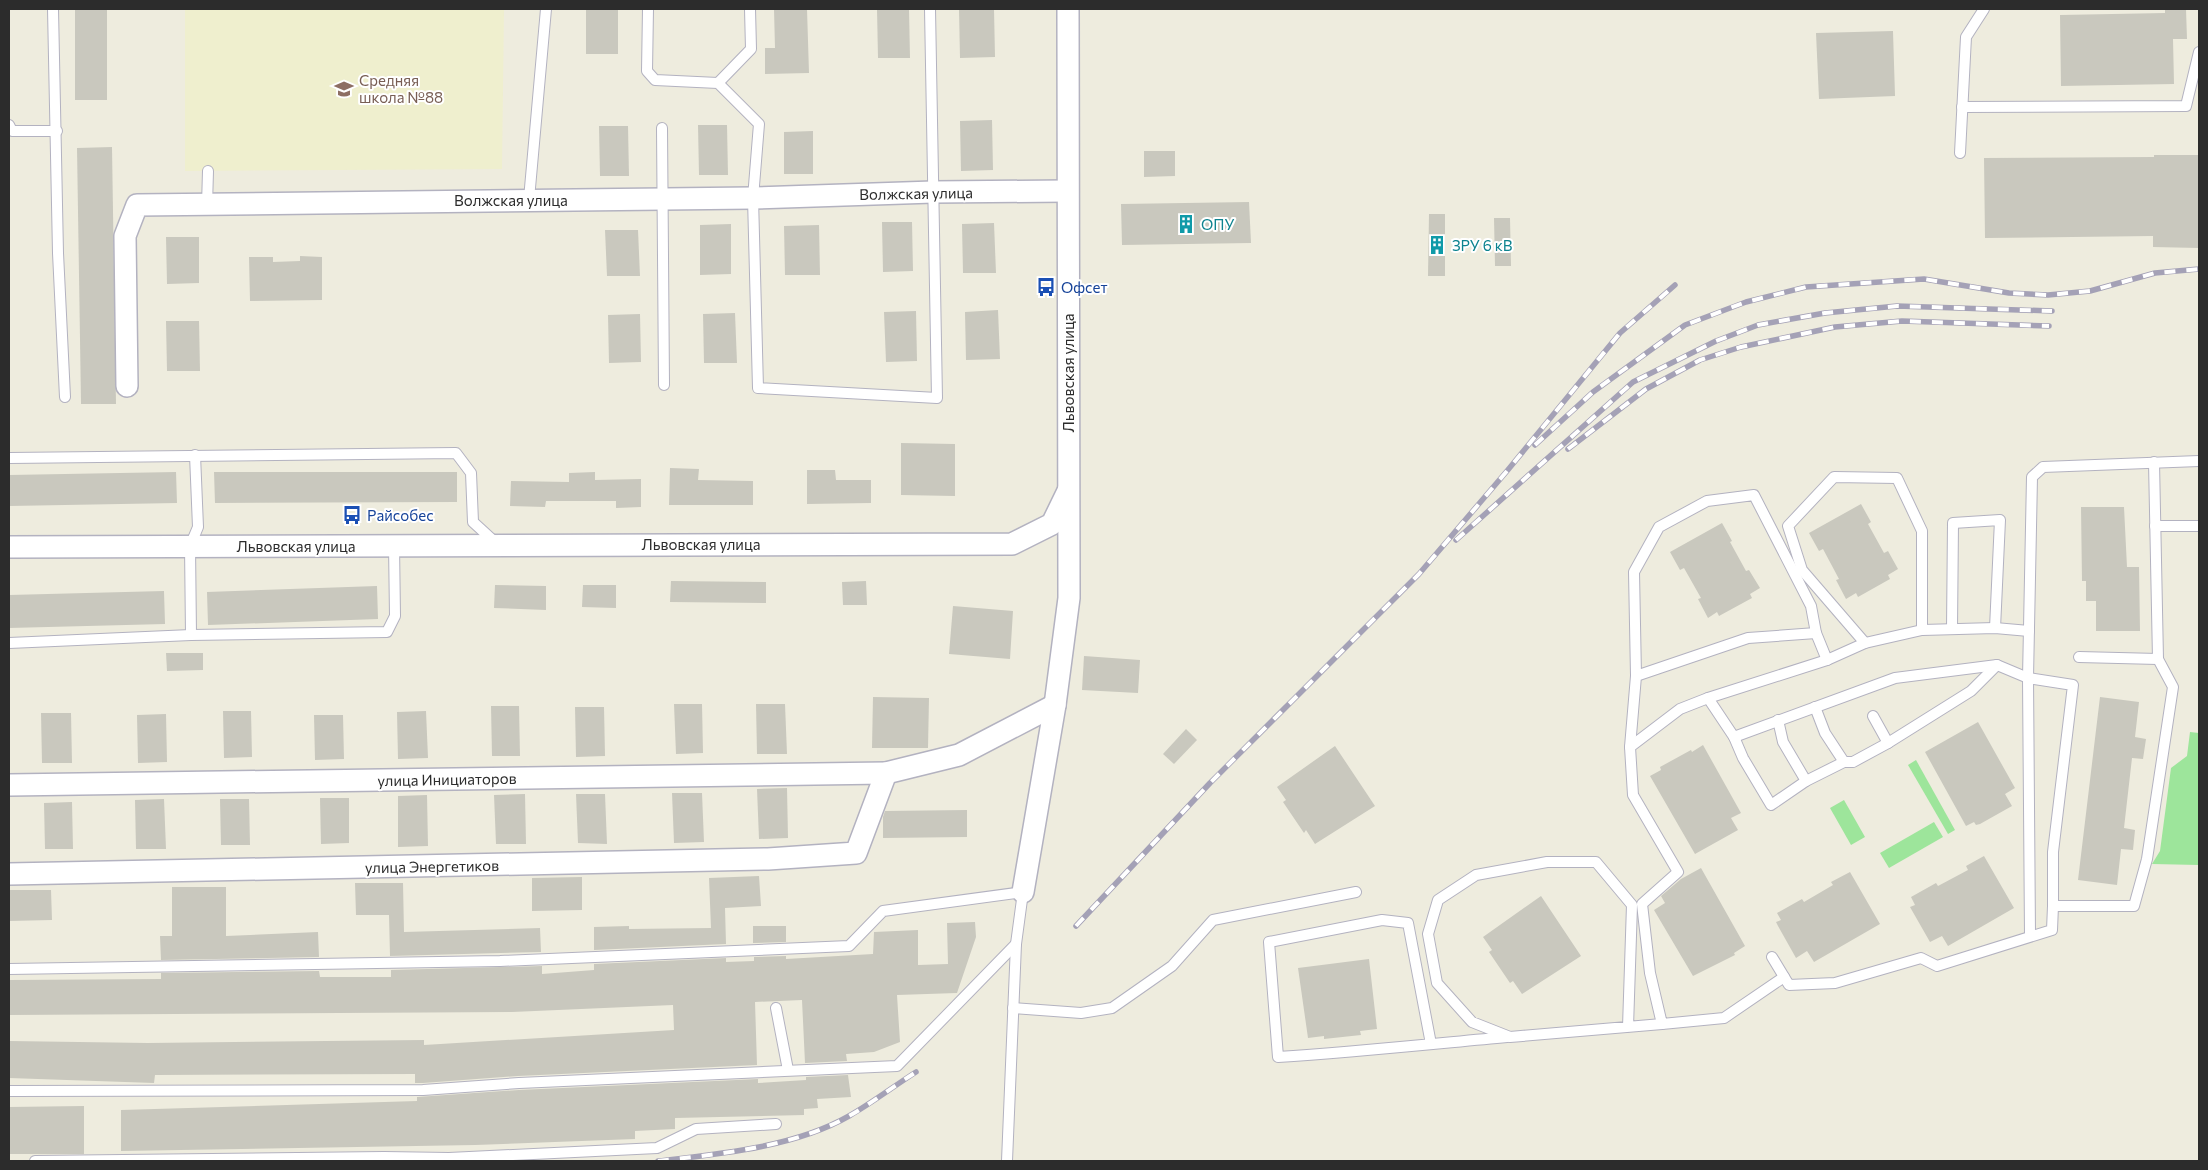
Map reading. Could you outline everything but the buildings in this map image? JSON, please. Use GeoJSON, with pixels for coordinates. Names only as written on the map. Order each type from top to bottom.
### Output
{"type":"FeatureCollection","features":[{"type":"Feature","properties":{"kind":"street","name":"Львовская улица"},"geometry":{"type":"LineString","coordinates":[[9,547],[1012,544],[1052,524],[1068,491],[1068,9]]}},
{"type":"Feature","properties":{"kind":"street","name":"Волжская улица"},"geometry":{"type":"LineString","coordinates":[[127,386],[125,236],[137,205],[753,198],[932,192],[1068,191]]}},
{"type":"Feature","properties":{"kind":"street"},"geometry":{"type":"LineString","coordinates":[[1023,892],[1055,705],[1069,598],[1068,491]]}},
{"type":"Feature","properties":{"kind":"street","name":"улица Инициаторов"},"geometry":{"type":"LineString","coordinates":[[9,785],[886,773],[959,755],[1055,705]]}},
{"type":"Feature","properties":{"kind":"street","name":"улица Энергетиков"},"geometry":{"type":"LineString","coordinates":[[9,874],[768,859],[856,853],[886,773]]}},
{"type":"Feature","properties":{"kind":"lane"},"geometry":{"type":"LineString","coordinates":[[53,9],[58,253],[65,396]]}},
{"type":"Feature","properties":{"kind":"lane"},"geometry":{"type":"LineString","coordinates":[[529,200],[546,9]]}},
{"type":"Feature","properties":{"kind":"lane"},"geometry":{"type":"LineString","coordinates":[[648,9],[647,71],[651,76],[655,80],[718,83],[759,124],[753,198],[758,388],[937,398],[930,9]]}},
{"type":"Feature","properties":{"kind":"lane"},"geometry":{"type":"LineString","coordinates":[[718,83],[751,49],[750,9]]}},
{"type":"Feature","properties":{"kind":"lane"},"geometry":{"type":"LineString","coordinates":[[1960,153],[1966,37],[1984,9]]}},
{"type":"Feature","properties":{"kind":"lane"},"geometry":{"type":"LineString","coordinates":[[1962,107],[2186,106],[2199,52]]}},
{"type":"Feature","properties":{"kind":"lane"},"geometry":{"type":"LineString","coordinates":[[9,125],[12,131],[57,131]]}},
{"type":"Feature","properties":{"kind":"lane"},"geometry":{"type":"LineString","coordinates":[[662,128],[664,386]]}},
{"type":"Feature","properties":{"kind":"lane"},"geometry":{"type":"LineString","coordinates":[[207,205],[208,171]]}},
{"type":"Feature","properties":{"kind":"lane"},"geometry":{"type":"LineString","coordinates":[[9,458],[456,452],[471,473],[473,522],[499,545]]}},
{"type":"Feature","properties":{"kind":"lane"},"geometry":{"type":"LineString","coordinates":[[191,636],[190,546],[198,527],[195,456]]}},
{"type":"Feature","properties":{"kind":"lane"},"geometry":{"type":"LineString","coordinates":[[2030,935],[2028,678],[2032,477],[2043,467],[2199,461]]}},
{"type":"Feature","properties":{"kind":"lane"},"geometry":{"type":"LineString","coordinates":[[2053,906],[2134,906],[2147,859],[2173,687],[2158,659],[2154,462]]}},
{"type":"Feature","properties":{"kind":"lane"},"geometry":{"type":"LineString","coordinates":[[1865,643],[1802,570],[1788,526],[1834,477],[1897,478],[1922,531],[1922,630]]}},
{"type":"Feature","properties":{"kind":"lane"},"geometry":{"type":"LineString","coordinates":[[1662,1024],[1650,972],[1642,904],[1678,872],[1633,795],[1630,746],[1636,676],[1634,572],[1659,527],[1707,501],[1754,495],[1811,606],[1816,633],[1828,660]]}},
{"type":"Feature","properties":{"kind":"lane"},"geometry":{"type":"LineString","coordinates":[[1952,629],[1953,523],[2000,520],[1994,628]]}},
{"type":"Feature","properties":{"kind":"lane"},"geometry":{"type":"LineString","coordinates":[[2156,526],[2199,526]]}},
{"type":"Feature","properties":{"kind":"lane"},"geometry":{"type":"LineString","coordinates":[[9,643],[191,636],[387,632],[395,616],[394,545]]}},
{"type":"Feature","properties":{"kind":"lane"},"geometry":{"type":"LineString","coordinates":[[1630,746],[1680,709],[1708,698],[1828,660],[1865,643],[1922,630],[1994,628],[2029,631]]}},
{"type":"Feature","properties":{"kind":"lane"},"geometry":{"type":"LineString","coordinates":[[1636,676],[1748,638],[1816,633]]}},
{"type":"Feature","properties":{"kind":"lane"},"geometry":{"type":"LineString","coordinates":[[2079,657],[2158,659]]}},
{"type":"Feature","properties":{"kind":"lane"},"geometry":{"type":"LineString","coordinates":[[1708,698],[1734,737],[1743,758],[1771,804],[1806,781],[1844,762],[1853,762],[1888,743],[1971,691],[1997,665]]}},
{"type":"Feature","properties":{"kind":"lane"},"geometry":{"type":"LineString","coordinates":[[1734,737],[1895,678],[1997,665],[2028,678],[2073,685],[2053,852],[2052,930],[2030,935],[2007,945],[1937,966],[1921,958],[1835,983],[1789,985],[1772,957]]}},
{"type":"Feature","properties":{"kind":"lane"},"geometry":{"type":"LineString","coordinates":[[1815,707],[1825,733],[1844,762]]}},
{"type":"Feature","properties":{"kind":"lane"},"geometry":{"type":"LineString","coordinates":[[1873,716],[1888,743]]}},
{"type":"Feature","properties":{"kind":"lane"},"geometry":{"type":"LineString","coordinates":[[1778,720],[1783,742],[1806,781]]}},
{"type":"Feature","properties":{"kind":"lane"},"geometry":{"type":"LineString","coordinates":[[1510,1037],[1472,1022],[1437,983],[1428,934],[1438,900],[1476,875],[1547,862],[1596,862],[1632,905],[1628,1027]]}},
{"type":"Feature","properties":{"kind":"lane"},"geometry":{"type":"LineString","coordinates":[[9,969],[500,961],[849,946],[883,911],[1023,892],[1016,944],[1007,1161]]}},
{"type":"Feature","properties":{"kind":"lane"},"geometry":{"type":"LineString","coordinates":[[1013,1008],[1081,1013],[1112,1008],[1172,966],[1213,920],[1356,892]]}},
{"type":"Feature","properties":{"kind":"lane"},"geometry":{"type":"LineString","coordinates":[[1431,1044],[1408,923],[1382,920],[1269,942],[1278,1056],[1431,1044],[1724,1018],[1784,977]]}},
{"type":"Feature","properties":{"kind":"lane"},"geometry":{"type":"LineString","coordinates":[[9,1091],[423,1090],[788,1070],[897,1066],[1016,944]]}},
{"type":"Feature","properties":{"kind":"lane"},"geometry":{"type":"LineString","coordinates":[[776,1008],[788,1070]]}},
{"type":"Feature","properties":{"kind":"lane"},"geometry":{"type":"LineString","coordinates":[[35,1161],[449,1158],[657,1148],[696,1129],[776,1124]]}},
{"type":"Feature","properties":{"kind":"shaded area","name":"Средняя школа №88"},"geometry":{"type":"Polygon","coordinates":[[[185,9],[504,9],[502,169],[185,171],[185,9]]]}},
{"type":"Feature","properties":{"kind":"green space"},"geometry":{"type":"Polygon","coordinates":[[[2190,732],[2199,733],[2199,865],[2152,864],[2160,851],[2171,768],[2187,756],[2190,732]]]}},
{"type":"Feature","properties":{"kind":"green space"},"geometry":{"type":"Polygon","coordinates":[[[1916,760],[1955,830],[1948,834],[1908,765],[1916,760]]]}},
{"type":"Feature","properties":{"kind":"green space"},"geometry":{"type":"Polygon","coordinates":[[[1844,800],[1865,837],[1851,845],[1830,808],[1844,800]]]}},
{"type":"Feature","properties":{"kind":"green space"},"geometry":{"type":"Polygon","coordinates":[[[1934,822],[1943,837],[1889,868],[1880,853],[1934,822]]]}},
{"type":"Feature","properties":{"kind":"railway"},"geometry":{"type":"LineString","coordinates":[[1535,445],[1593,392],[1685,325],[1746,302],[1806,287],[1924,279],[2009,293],[2048,295],[2090,291],[2155,273],[2199,269]]}},
{"type":"Feature","properties":{"kind":"railway"},"geometry":{"type":"LineString","coordinates":[[1076,926],[1210,783],[1419,574],[1507,471],[1620,333],[1675,285]]}},
{"type":"Feature","properties":{"kind":"railway"},"geometry":{"type":"LineString","coordinates":[[1456,540],[1633,382],[1716,341],[1758,325],[1825,313],[1897,306],[2052,311]]}},
{"type":"Feature","properties":{"kind":"railway"},"geometry":{"type":"LineString","coordinates":[[1568,449],[1646,389],[1700,360],[1741,347],[1835,327],[1902,321],[2049,326]]}},
{"type":"Feature","properties":{"kind":"railway"},"geometry":{"type":"LineString","coordinates":[[658,1161],[756,1148],[805,1135],[828,1127],[849,1116],[916,1072]]}},
{"type":"Feature","properties":{"kind":"place","name":"Средняя школа №88"},"geometry":{"type":"Point","coordinates":[344,89]}},
{"type":"Feature","properties":{"kind":"place","name":"ОПУ"},"geometry":{"type":"Point","coordinates":[1186,224]}},
{"type":"Feature","properties":{"kind":"place","name":"ЗРУ 6 кВ"},"geometry":{"type":"Point","coordinates":[1437,245]}},
{"type":"Feature","properties":{"kind":"place","name":"Офсет"},"geometry":{"type":"Point","coordinates":[1046,287]}},
{"type":"Feature","properties":{"kind":"place","name":"Райсобес"},"geometry":{"type":"Point","coordinates":[352,515]}}]}
